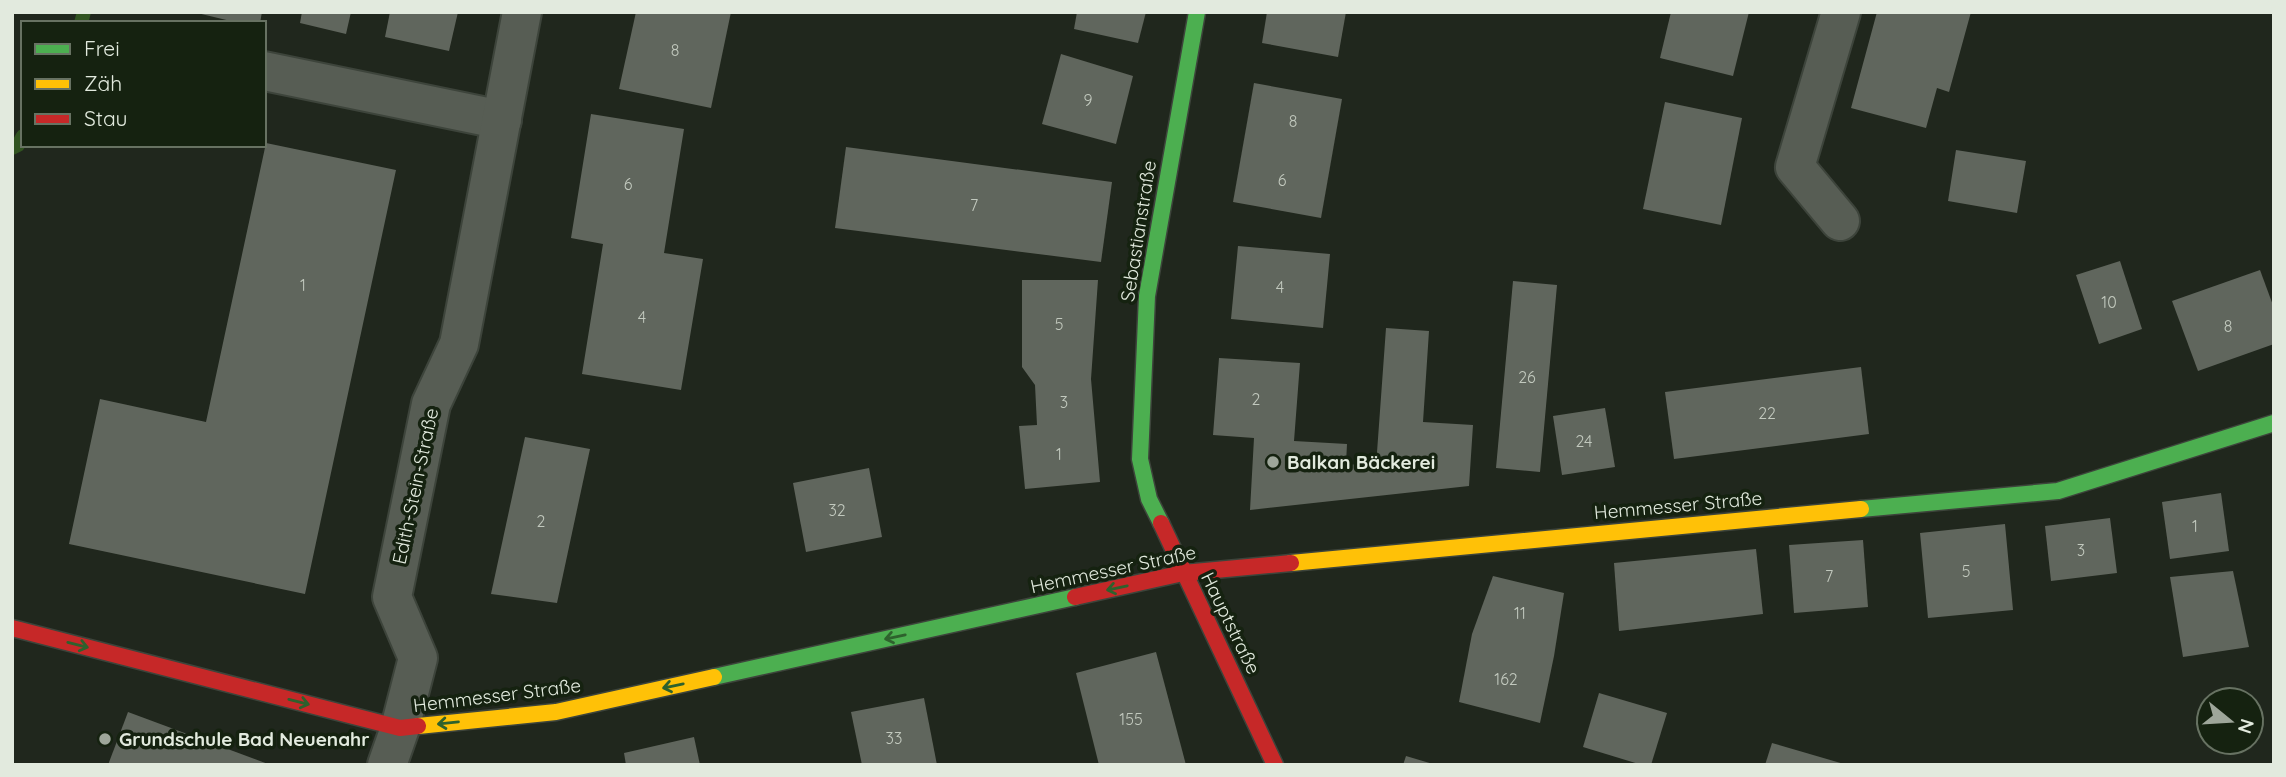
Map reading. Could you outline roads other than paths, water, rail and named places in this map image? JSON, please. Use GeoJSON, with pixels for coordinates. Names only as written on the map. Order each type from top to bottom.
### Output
{"type":"FeatureCollection","features":[{"type":"Feature","properties":{"kind":"street","name":"Edith-Stein-Straße"},"geometry":{"type":"LineString","coordinates":[[387,765],[400,728],[418,658],[392,597],[431,404],[459,344],[522,12]]}},
{"type":"Feature","properties":{"kind":"street","name":"Sebastianstraße"},"geometry":{"type":"LineString","coordinates":[[1140,459],[1147,296],[1197,12]]}},
{"type":"Feature","properties":{"kind":"street"},"geometry":{"type":"LineString","coordinates":[[1840,221],[1795,167],[1841,12]]}},
{"type":"Feature","properties":{"kind":"street"},"geometry":{"type":"LineString","coordinates":[[266,71],[502,120]]}},
{"type":"Feature","properties":{"kind":"street","name":"Hemmesser Straße"},"geometry":{"type":"LineString","coordinates":[[12,628],[400,728],[556,712],[1183,573],[2057,491],[2274,423]]}},
{"type":"Feature","properties":{"kind":"street","name":"Hauptstraße"},"geometry":{"type":"LineString","coordinates":[[1140,459],[1149,499],[1275,765]]}},
{"type":"Feature","properties":{"kind":"waterway"},"geometry":{"type":"LineString","coordinates":[[82,21],[84,12]]}},
{"type":"Feature","properties":{"kind":"waterway"},"geometry":{"type":"LineString","coordinates":[[12,148],[21,140]]}},
{"type":"Feature","properties":{"kind":"place","name":"Balkan Bäckerei"},"geometry":{"type":"Point","coordinates":[1273,462]}},
{"type":"Feature","properties":{"kind":"place","name":"Grundschule Bad Neuenahr"},"geometry":{"type":"Point","coordinates":[105,739]}}]}
